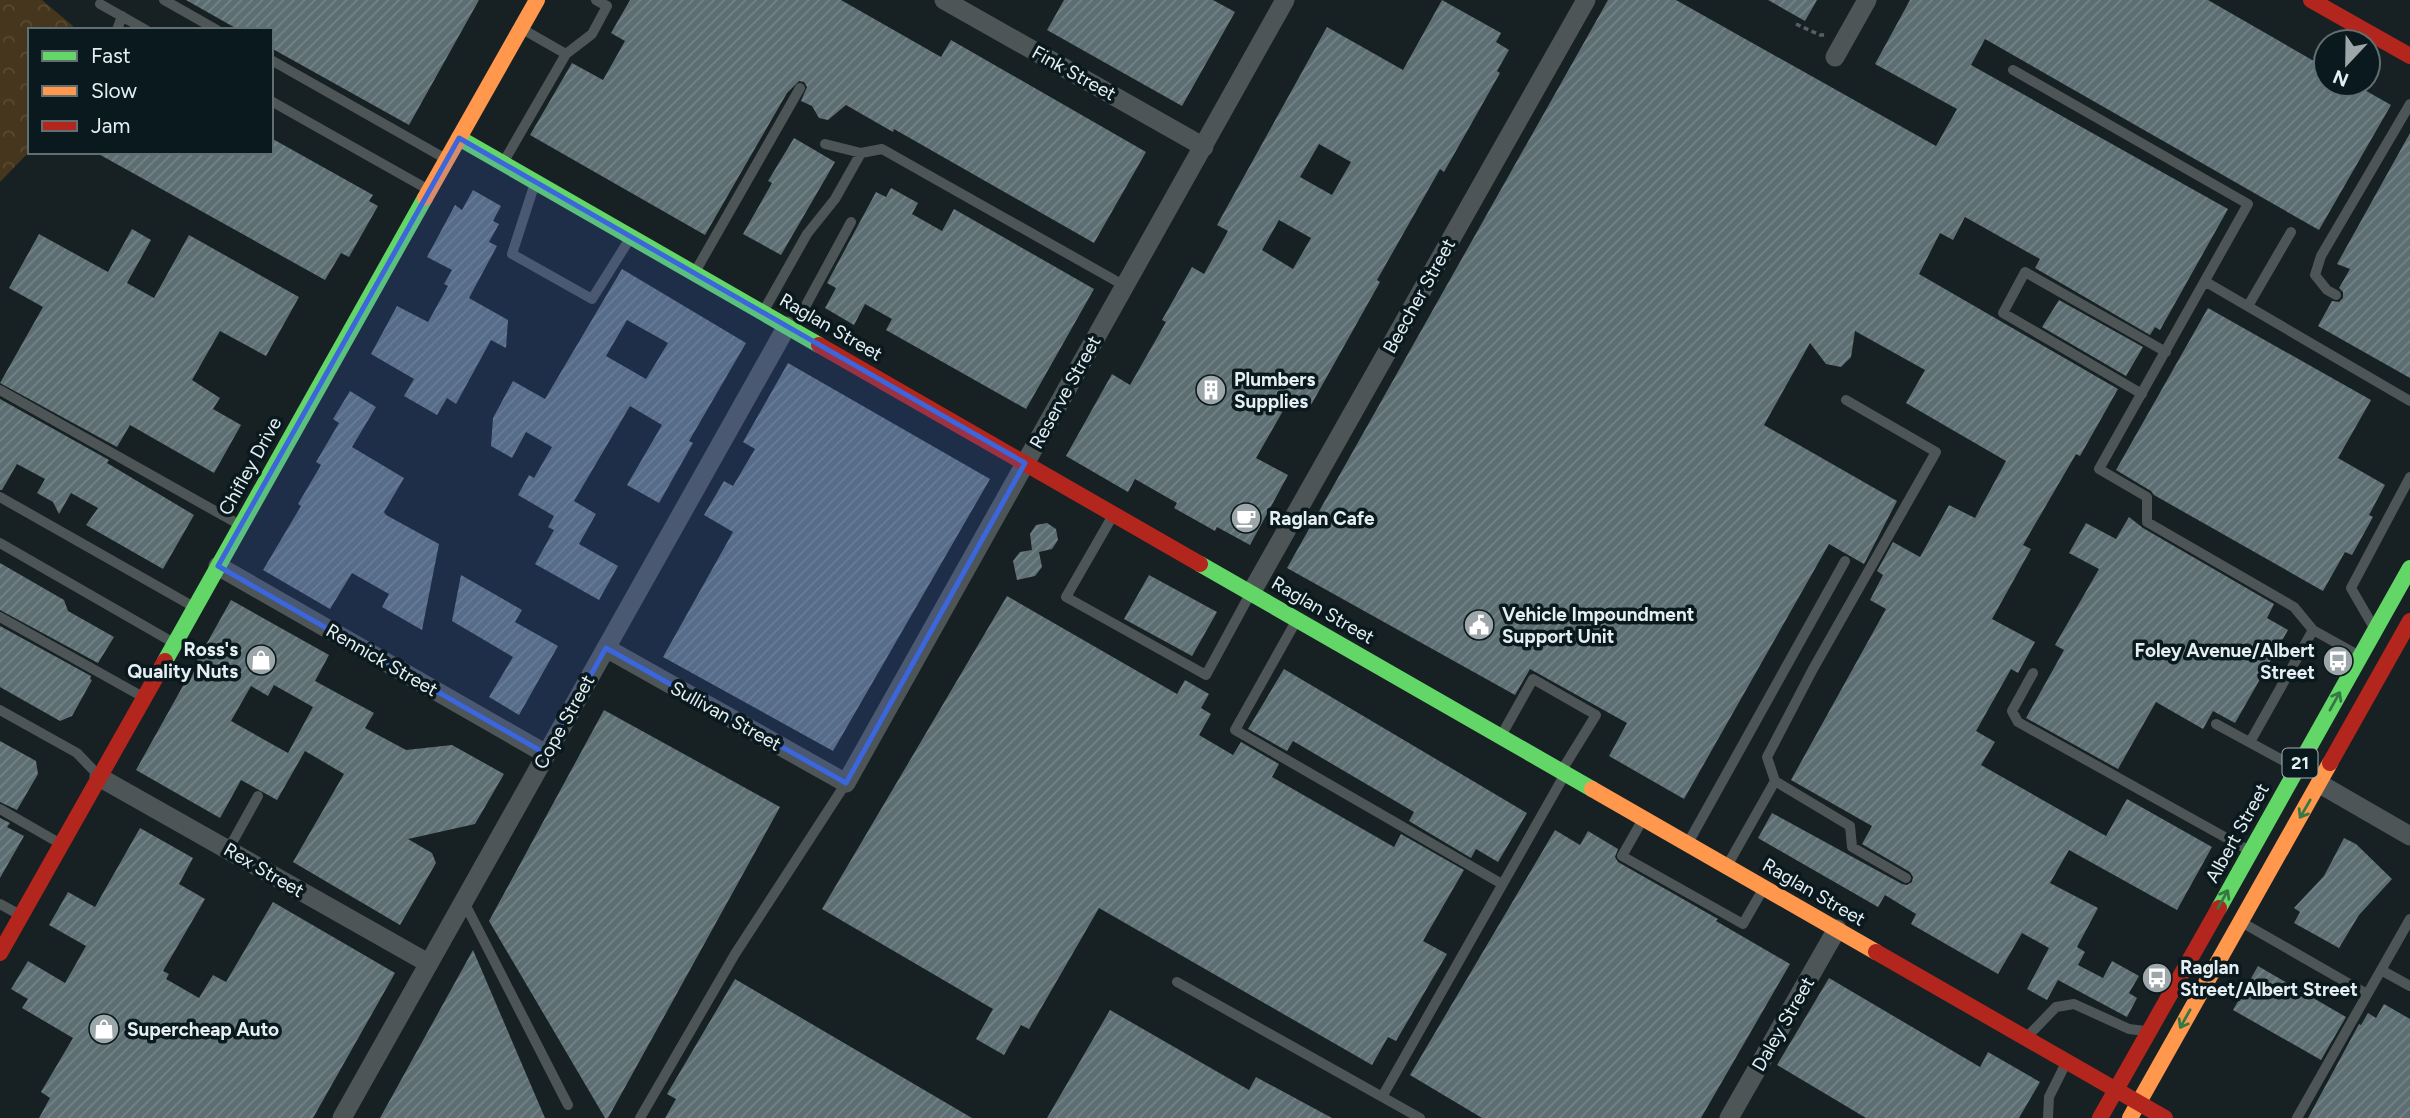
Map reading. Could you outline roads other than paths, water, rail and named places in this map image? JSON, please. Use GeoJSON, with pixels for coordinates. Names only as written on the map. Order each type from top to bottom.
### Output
{"type":"FeatureCollection","features":[{"type":"Feature","properties":{"kind":"street","name":"Chifley Drive"},"geometry":{"type":"LineString","coordinates":[[0,953],[537,0]]}},
{"type":"Feature","properties":{"kind":"street","name":"Fink Street"},"geometry":{"type":"LineString","coordinates":[[944,0],[1204,147]]}},
{"type":"Feature","properties":{"kind":"street","name":"Reserve Street"},"geometry":{"type":"LineString","coordinates":[[846,783],[1285,0]]}},
{"type":"Feature","properties":{"kind":"street","name":"Beecher Street"},"geometry":{"type":"LineString","coordinates":[[1251,593],[1586,0]]}},
{"type":"Feature","properties":{"kind":"street"},"geometry":{"type":"LineString","coordinates":[[1835,57],[1867,0]]}},
{"type":"Feature","properties":{"kind":"street"},"geometry":{"type":"LineString","coordinates":[[2311,0],[2410,56]]}},
{"type":"Feature","properties":{"kind":"street","name":"Raglan Street"},"geometry":{"type":"LineString","coordinates":[[459,138],[2165,1118]]}},
{"type":"Feature","properties":{"kind":"street","name":"Cope Street"},"geometry":{"type":"LineString","coordinates":[[342,1118],[606,648],[790,328]]}},
{"type":"Feature","properties":{"kind":"street","name":"Rennick Street"},"geometry":{"type":"LineString","coordinates":[[218,566],[547,754]]}},
{"type":"Feature","properties":{"kind":"street","name":"Albert Street"},"geometry":{"type":"LineString","coordinates":[[2100,1118],[2410,568]]}},
{"type":"Feature","properties":{"kind":"street","name":"21"},"geometry":{"type":"LineString","coordinates":[[2130,1118],[2410,621]]}},
{"type":"Feature","properties":{"kind":"street","name":"Sullivan Street"},"geometry":{"type":"LineString","coordinates":[[606,648],[846,783]]}},
{"type":"Feature","properties":{"kind":"street","name":"Rex Street"},"geometry":{"type":"LineString","coordinates":[[99,777],[428,963]]}},
{"type":"Feature","properties":{"kind":"street"},"geometry":{"type":"LineString","coordinates":[[2320,784],[2410,836]]}},
{"type":"Feature","properties":{"kind":"street","name":"Daley Street"},"geometry":{"type":"LineString","coordinates":[[1729,1118],[1837,929]]}},
{"type":"Feature","properties":{"kind":"lane"},"geometry":{"type":"LineString","coordinates":[[164,0],[213,28]]}},
{"type":"Feature","properties":{"kind":"lane"},"geometry":{"type":"LineString","coordinates":[[503,163],[566,54],[592,34],[607,6],[596,0]]}},
{"type":"Feature","properties":{"kind":"lane"},"geometry":{"type":"LineString","coordinates":[[100,4],[143,28]]}},
{"type":"Feature","properties":{"kind":"lane"},"geometry":{"type":"LineString","coordinates":[[118,28],[122,16]]}},
{"type":"Feature","properties":{"kind":"lane"},"geometry":{"type":"LineString","coordinates":[[521,29],[566,54]]}},
{"type":"Feature","properties":{"kind":"lane"},"geometry":{"type":"LineString","coordinates":[[273,61],[447,159]]}},
{"type":"Feature","properties":{"kind":"lane"},"geometry":{"type":"LineString","coordinates":[[2014,70],[2248,204],[2099,469],[2147,497],[2147,522],[2294,607],[2313,630],[2360,656]]}},
{"type":"Feature","properties":{"kind":"lane"},"geometry":{"type":"LineString","coordinates":[[694,273],[800,88]]}},
{"type":"Feature","properties":{"kind":"lane"},"geometry":{"type":"LineString","coordinates":[[273,101],[429,190]]}},
{"type":"Feature","properties":{"kind":"lane"},"geometry":{"type":"LineString","coordinates":[[2336,295],[2315,275],[2321,256],[2410,104]]}},
{"type":"Feature","properties":{"kind":"lane"},"geometry":{"type":"LineString","coordinates":[[825,144],[861,153],[882,149],[1125,286]]}},
{"type":"Feature","properties":{"kind":"lane"},"geometry":{"type":"LineString","coordinates":[[762,312],[807,234],[835,199],[861,153]]}},
{"type":"Feature","properties":{"kind":"lane"},"geometry":{"type":"LineString","coordinates":[[536,182],[512,254],[592,299],[631,236]]}},
{"type":"Feature","properties":{"kind":"lane"},"geometry":{"type":"LineString","coordinates":[[790,328],[851,222]]}},
{"type":"Feature","properties":{"kind":"lane"},"geometry":{"type":"LineString","coordinates":[[2248,306],[2291,232]]}},
{"type":"Feature","properties":{"kind":"lane"},"geometry":{"type":"LineString","coordinates":[[2142,394],[2003,313],[2025,272],[2166,352]]}},
{"type":"Feature","properties":{"kind":"lane"},"geometry":{"type":"LineString","coordinates":[[2206,282],[2410,401]]}},
{"type":"Feature","properties":{"kind":"lane"},"geometry":{"type":"LineString","coordinates":[[0,390],[241,526]]}},
{"type":"Feature","properties":{"kind":"lane"},"geometry":{"type":"LineString","coordinates":[[1846,400],[1936,452],[1813,669],[1767,757],[1774,781],[1850,825],[1852,847],[1906,878]]}},
{"type":"Feature","properties":{"kind":"lane"},"geometry":{"type":"LineString","coordinates":[[2375,630],[2351,588],[2410,477]]}},
{"type":"Feature","properties":{"kind":"lane"},"geometry":{"type":"LineString","coordinates":[[0,497],[194,608]]}},
{"type":"Feature","properties":{"kind":"lane"},"geometry":{"type":"LineString","coordinates":[[1114,514],[1066,597],[1206,675],[1251,593]]}},
{"type":"Feature","properties":{"kind":"lane"},"geometry":{"type":"LineString","coordinates":[[0,543],[174,643]]}},
{"type":"Feature","properties":{"kind":"lane"},"geometry":{"type":"LineString","coordinates":[[1688,844],[1845,561]]}},
{"type":"Feature","properties":{"kind":"lane"},"geometry":{"type":"LineString","coordinates":[[0,617],[144,697]]}},
{"type":"Feature","properties":{"kind":"lane"},"geometry":{"type":"LineString","coordinates":[[1297,619],[1235,730],[1502,884]]}},
{"type":"Feature","properties":{"kind":"lane"},"geometry":{"type":"LineString","coordinates":[[2250,742],[2313,630]]}},
{"type":"Feature","properties":{"kind":"lane"},"geometry":{"type":"LineString","coordinates":[[2033,673],[2012,711],[2018,722],[2273,863]]}},
{"type":"Feature","properties":{"kind":"lane"},"geometry":{"type":"LineString","coordinates":[[1382,1097],[1596,715],[1533,679],[1501,736]]}},
{"type":"Feature","properties":{"kind":"lane"},"geometry":{"type":"LineString","coordinates":[[0,710],[77,753],[99,777]]}},
{"type":"Feature","properties":{"kind":"lane"},"geometry":{"type":"LineString","coordinates":[[2216,724],[2297,768]]}},
{"type":"Feature","properties":{"kind":"lane"},"geometry":{"type":"LineString","coordinates":[[1726,866],[1774,781]]}},
{"type":"Feature","properties":{"kind":"lane"},"geometry":{"type":"LineString","coordinates":[[640,1118],[735,954],[846,783]]}},
{"type":"Feature","properties":{"kind":"lane"},"geometry":{"type":"LineString","coordinates":[[228,850],[258,796]]}},
{"type":"Feature","properties":{"kind":"lane"},"geometry":{"type":"LineString","coordinates":[[0,809],[61,844]]}},
{"type":"Feature","properties":{"kind":"lane"},"geometry":{"type":"LineString","coordinates":[[1643,818],[1622,856],[1743,924],[1764,887]]}},
{"type":"Feature","properties":{"kind":"lane"},"geometry":{"type":"LineString","coordinates":[[463,901],[568,1105]]}},
{"type":"Feature","properties":{"kind":"lane"},"geometry":{"type":"LineString","coordinates":[[0,904],[21,915]]}},
{"type":"Feature","properties":{"kind":"lane"},"geometry":{"type":"LineString","coordinates":[[2297,1118],[2410,919]]}},
{"type":"Feature","properties":{"kind":"lane"},"geometry":{"type":"LineString","coordinates":[[2240,922],[2367,994]]}},
{"type":"Feature","properties":{"kind":"lane"},"geometry":{"type":"LineString","coordinates":[[2381,970],[2410,986]]}},
{"type":"Feature","properties":{"kind":"lane"},"geometry":{"type":"LineString","coordinates":[[1177,982],[1420,1118]]}},
{"type":"Feature","properties":{"kind":"lane"},"geometry":{"type":"LineString","coordinates":[[2026,1038],[2056,1007],[2074,1004],[2129,1029],[2148,1031]]}},
{"type":"Feature","properties":{"kind":"lane"},"geometry":{"type":"LineString","coordinates":[[2048,1118],[2049,1097],[2067,1062]]}},
{"type":"Feature","properties":{"kind":"place","name":"Plumbers Supplies"},"geometry":{"type":"Point","coordinates":[1211,390]}},
{"type":"Feature","properties":{"kind":"place","name":"Raglan Cafe"},"geometry":{"type":"Point","coordinates":[1246,518]}},
{"type":"Feature","properties":{"kind":"place","name":"Vehicle Impoundment Support Unit"},"geometry":{"type":"Point","coordinates":[1479,625]}},
{"type":"Feature","properties":{"kind":"place","name":"Ross's Quality Nuts"},"geometry":{"type":"Point","coordinates":[261,660]}},
{"type":"Feature","properties":{"kind":"place","name":"Foley Avenue/Albert Street"},"geometry":{"type":"Point","coordinates":[2338,661]}},
{"type":"Feature","properties":{"kind":"place","name":"Raglan Street/Albert Street"},"geometry":{"type":"Point","coordinates":[2157,978]}},
{"type":"Feature","properties":{"kind":"place","name":"Supercheap Auto"},"geometry":{"type":"Point","coordinates":[104,1029]}}]}
